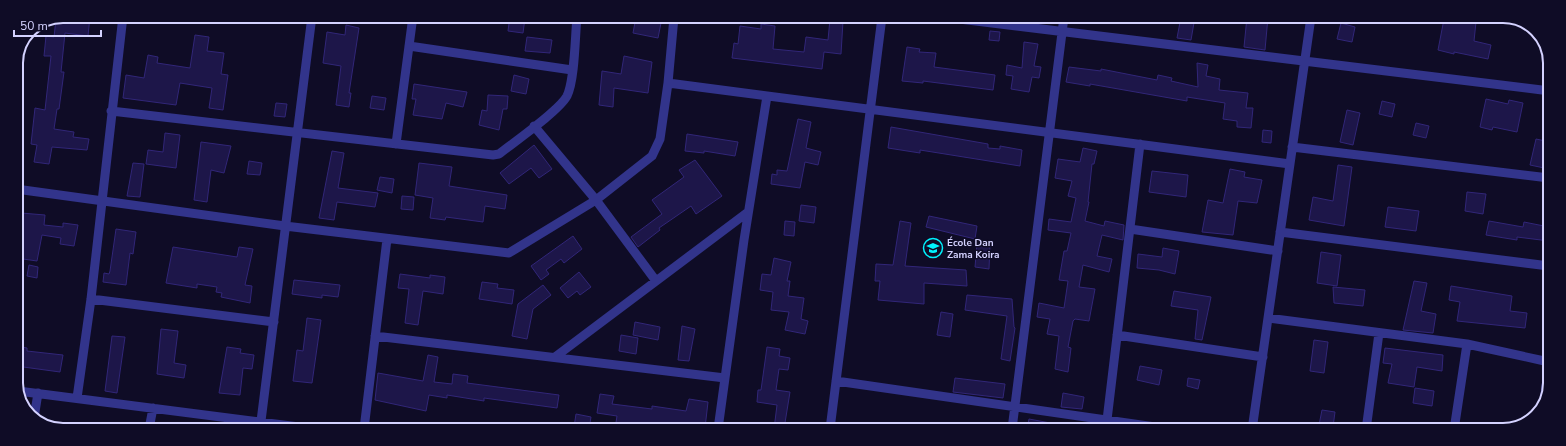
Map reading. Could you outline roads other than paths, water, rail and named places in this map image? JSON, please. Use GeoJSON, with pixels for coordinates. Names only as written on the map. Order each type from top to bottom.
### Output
{"type":"FeatureCollection","features":[{"type":"Feature","properties":{"kind":"street"},"geometry":{"type":"LineString","coordinates":[[77,398],[91,299],[122,23]]}},
{"type":"Feature","properties":{"kind":"street"},"geometry":{"type":"LineString","coordinates":[[261,423],[311,23]]}},
{"type":"Feature","properties":{"kind":"street"},"geometry":{"type":"LineString","coordinates":[[396,144],[412,23]]}},
{"type":"Feature","properties":{"kind":"street"},"geometry":{"type":"LineString","coordinates":[[111,111],[493,155],[499,154],[562,103],[567,97],[572,70],[576,23]]}},
{"type":"Feature","properties":{"kind":"street"},"geometry":{"type":"LineString","coordinates":[[23,191],[387,239],[509,253],[596,200],[652,156],[660,140],[668,83],[673,23]]}},
{"type":"Feature","properties":{"kind":"street"},"geometry":{"type":"LineString","coordinates":[[831,423],[881,23]]}},
{"type":"Feature","properties":{"kind":"street"},"geometry":{"type":"LineString","coordinates":[[991,23],[1543,90]]}},
{"type":"Feature","properties":{"kind":"street"},"geometry":{"type":"LineString","coordinates":[[1013,423],[1063,23]]}},
{"type":"Feature","properties":{"kind":"street"},"geometry":{"type":"LineString","coordinates":[[1253,423],[1309,23]]}},
{"type":"Feature","properties":{"kind":"street"},"geometry":{"type":"LineString","coordinates":[[409,46],[572,70]]}},
{"type":"Feature","properties":{"kind":"street"},"geometry":{"type":"LineString","coordinates":[[668,83],[1290,164]]}},
{"type":"Feature","properties":{"kind":"street"},"geometry":{"type":"LineString","coordinates":[[719,423],[748,212],[767,96]]}},
{"type":"Feature","properties":{"kind":"street"},"geometry":{"type":"LineString","coordinates":[[534,126],[596,200],[656,281]]}},
{"type":"Feature","properties":{"kind":"street"},"geometry":{"type":"LineString","coordinates":[[1107,420],[1140,144]]}},
{"type":"Feature","properties":{"kind":"street"},"geometry":{"type":"LineString","coordinates":[[1292,148],[1543,177]]}},
{"type":"Feature","properties":{"kind":"street"},"geometry":{"type":"LineString","coordinates":[[555,357],[748,212]]}},
{"type":"Feature","properties":{"kind":"street"},"geometry":{"type":"LineString","coordinates":[[1130,229],[1278,251]]}},
{"type":"Feature","properties":{"kind":"street"},"geometry":{"type":"LineString","coordinates":[[1280,232],[1543,265]]}},
{"type":"Feature","properties":{"kind":"street"},"geometry":{"type":"LineString","coordinates":[[365,423],[387,239]]}},
{"type":"Feature","properties":{"kind":"street"},"geometry":{"type":"LineString","coordinates":[[91,299],[274,322]]}},
{"type":"Feature","properties":{"kind":"street"},"geometry":{"type":"LineString","coordinates":[[1268,318],[1467,344],[1543,361]]}},
{"type":"Feature","properties":{"kind":"street"},"geometry":{"type":"LineString","coordinates":[[1367,423],[1379,333]]}},
{"type":"Feature","properties":{"kind":"street"},"geometry":{"type":"LineString","coordinates":[[1117,335],[1263,357]]}},
{"type":"Feature","properties":{"kind":"street"},"geometry":{"type":"LineString","coordinates":[[375,336],[725,378]]}},
{"type":"Feature","properties":{"kind":"street"},"geometry":{"type":"LineString","coordinates":[[1455,423],[1467,344]]}},
{"type":"Feature","properties":{"kind":"street"},"geometry":{"type":"LineString","coordinates":[[836,381],[1128,423]]}},
{"type":"Feature","properties":{"kind":"street"},"geometry":{"type":"LineString","coordinates":[[24,392],[153,408],[248,423]]}},
{"type":"Feature","properties":{"kind":"street"},"geometry":{"type":"LineString","coordinates":[[35,411],[38,393]]}},
{"type":"Feature","properties":{"kind":"street"},"geometry":{"type":"LineString","coordinates":[[151,423],[153,408]]}},
{"type":"Feature","properties":{"kind":"place","name":"École Dan Zama Koira"},"geometry":{"type":"Point","coordinates":[933,248]}}]}
